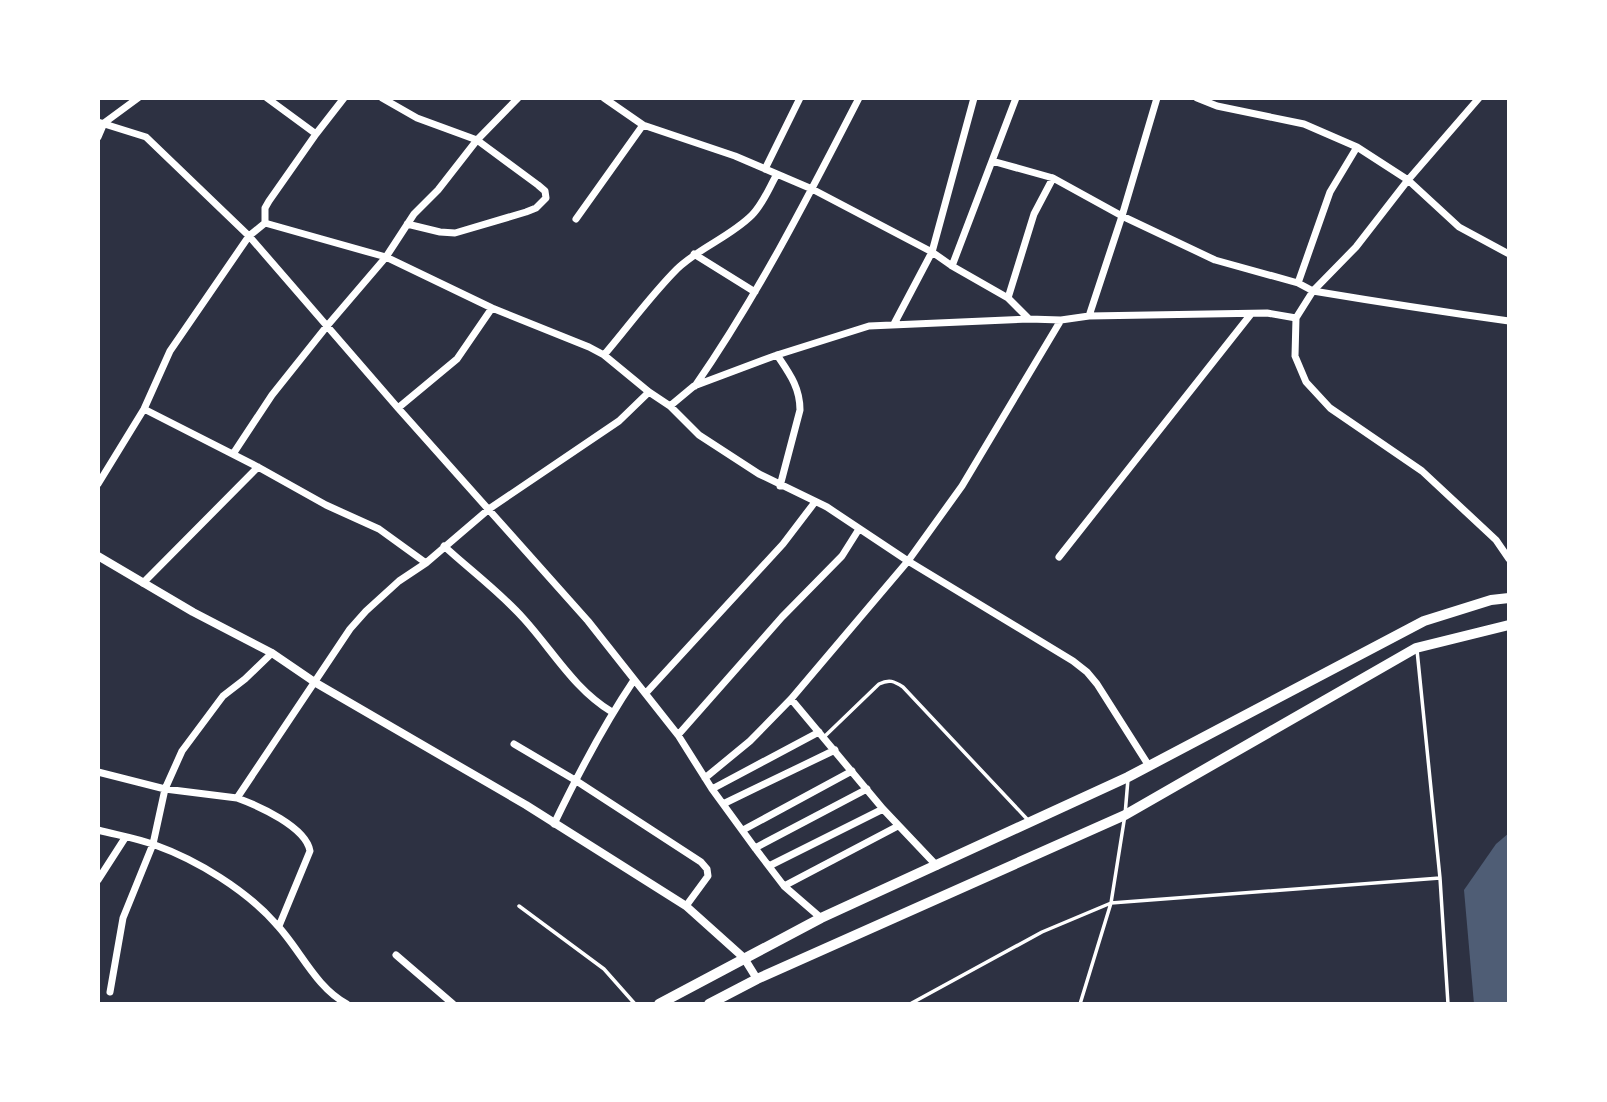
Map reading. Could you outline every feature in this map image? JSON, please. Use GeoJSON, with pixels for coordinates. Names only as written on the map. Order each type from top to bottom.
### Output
{"type":"FeatureCollection","features":[{"type":"Feature","properties":{"kind":"main road"},"geometry":{"type":"LineString","coordinates":[[659,1004],[821,918],[1128,777],[1424,621],[1491,600],[1509,598]]}},
{"type":"Feature","properties":{"kind":"main road"},"geometry":{"type":"LineString","coordinates":[[709,1004],[757,979],[1125,814],[1416,648],[1509,625]]}},
{"type":"Feature","properties":{"kind":"street"},"geometry":{"type":"LineString","coordinates":[[98,137],[101,122],[138,98]]}},
{"type":"Feature","properties":{"kind":"street"},"geometry":{"type":"LineString","coordinates":[[267,98],[316,134]]}},
{"type":"Feature","properties":{"kind":"street"},"geometry":{"type":"LineString","coordinates":[[265,223],[265,208],[269,201],[344,98]]}},
{"type":"Feature","properties":{"kind":"street"},"geometry":{"type":"LineString","coordinates":[[382,98],[417,118],[477,141],[545,191],[546,198],[536,208],[455,233],[407,224]]}},
{"type":"Feature","properties":{"kind":"street"},"geometry":{"type":"LineString","coordinates":[[233,454],[272,395],[386,257],[407,224],[517,98]]}},
{"type":"Feature","properties":{"kind":"street"},"geometry":{"type":"LineString","coordinates":[[604,98],[643,125],[736,156],[812,189],[932,251],[952,266],[1008,298],[1029,319]]}},
{"type":"Feature","properties":{"kind":"street"},"geometry":{"type":"LineString","coordinates":[[765,169],[800,98]]}},
{"type":"Feature","properties":{"kind":"street"},"geometry":{"type":"LineString","coordinates":[[670,406],[694,386],[732,332],[776,257],[859,98]]}},
{"type":"Feature","properties":{"kind":"street"},"geometry":{"type":"LineString","coordinates":[[894,324],[932,251],[974,98]]}},
{"type":"Feature","properties":{"kind":"street"},"geometry":{"type":"LineString","coordinates":[[952,266],[1016,98]]}},
{"type":"Feature","properties":{"kind":"street"},"geometry":{"type":"LineString","coordinates":[[1089,316],[1157,98]]}},
{"type":"Feature","properties":{"kind":"street"},"geometry":{"type":"LineString","coordinates":[[1197,98],[1217,106],[1304,124],[1357,147],[1408,180],[1459,227],[1509,254]]}},
{"type":"Feature","properties":{"kind":"street"},"geometry":{"type":"LineString","coordinates":[[1479,98],[1408,180],[1356,247],[1313,291],[1296,318],[1295,356],[1306,382],[1330,408],[1433,480],[1496,540],[1509,559]]}},
{"type":"Feature","properties":{"kind":"street"},"geometry":{"type":"LineString","coordinates":[[101,122],[146,137],[249,236],[588,621],[678,735],[712,789],[784,886],[821,918]]}},
{"type":"Feature","properties":{"kind":"street"},"geometry":{"type":"LineString","coordinates":[[576,219],[643,125]]}},
{"type":"Feature","properties":{"kind":"street"},"geometry":{"type":"LineString","coordinates":[[1298,283],[1331,192],[1357,147]]}},
{"type":"Feature","properties":{"kind":"street"},"geometry":{"type":"LineString","coordinates":[[992,160],[1053,178],[1122,216],[1215,260],[1298,283],[1313,291],[1410,308],[1444,310],[1509,321]]}},
{"type":"Feature","properties":{"kind":"street"},"geometry":{"type":"LineString","coordinates":[[604,355],[675,271],[694,254],[750,217],[777,174]]}},
{"type":"Feature","properties":{"kind":"street"},"geometry":{"type":"LineString","coordinates":[[1008,298],[1034,214],[1053,178]]}},
{"type":"Feature","properties":{"kind":"street"},"geometry":{"type":"LineString","coordinates":[[98,484],[144,409],[170,351],[249,236],[265,223]]}},
{"type":"Feature","properties":{"kind":"street"},"geometry":{"type":"LineString","coordinates":[[265,223],[386,257],[492,308],[604,355],[670,406],[699,435],[780,486],[815,502],[1073,661],[1087,672],[1149,766]]}},
{"type":"Feature","properties":{"kind":"street"},"geometry":{"type":"LineString","coordinates":[[694,254],[755,292]]}},
{"type":"Feature","properties":{"kind":"street"},"geometry":{"type":"LineString","coordinates":[[398,408],[457,359],[492,308]]}},
{"type":"Feature","properties":{"kind":"street"},"geometry":{"type":"LineString","coordinates":[[694,386],[777,355],[869,326],[1061,320],[1089,316],[1251,314],[1296,318]]}},
{"type":"Feature","properties":{"kind":"street"},"geometry":{"type":"LineString","coordinates":[[1059,557],[1251,314]]}},
{"type":"Feature","properties":{"kind":"street"},"geometry":{"type":"LineString","coordinates":[[705,779],[750,741],[791,699],[908,561],[962,486],[1061,320]]}},
{"type":"Feature","properties":{"kind":"street"},"geometry":{"type":"LineString","coordinates":[[777,355],[797,386],[800,397],[800,410],[780,486]]}},
{"type":"Feature","properties":{"kind":"street"},"geometry":{"type":"LineString","coordinates":[[237,798],[350,629],[366,611],[398,581],[426,563],[489,509],[619,421],[649,392]]}},
{"type":"Feature","properties":{"kind":"street"},"geometry":{"type":"LineString","coordinates":[[144,409],[326,505],[379,528],[426,563]]}},
{"type":"Feature","properties":{"kind":"street"},"geometry":{"type":"LineString","coordinates":[[144,583],[258,467]]}},
{"type":"Feature","properties":{"kind":"street"},"geometry":{"type":"LineString","coordinates":[[646,693],[783,544],[815,502]]}},
{"type":"Feature","properties":{"kind":"street"},"geometry":{"type":"LineString","coordinates":[[678,735],[782,617],[842,556],[859,529]]}},
{"type":"Feature","properties":{"kind":"street"},"geometry":{"type":"LineString","coordinates":[[444,546],[524,619],[553,658],[595,701],[612,712]]}},
{"type":"Feature","properties":{"kind":"street"},"geometry":{"type":"LineString","coordinates":[[98,556],[272,653],[316,683],[686,906],[744,958],[757,979]]}},
{"type":"Feature","properties":{"kind":"street"},"geometry":{"type":"LineString","coordinates":[[110,992],[123,918],[153,844],[165,789],[182,751],[223,696],[272,653]]}},
{"type":"Feature","properties":{"kind":"street"},"geometry":{"type":"LineString","coordinates":[[554,824],[612,712],[634,680]]}},
{"type":"Feature","properties":{"kind":"street"},"geometry":{"type":"LineString","coordinates":[[791,699],[883,809],[937,866]]}},
{"type":"Feature","properties":{"kind":"street"},"geometry":{"type":"LineString","coordinates":[[712,789],[821,734]]}},
{"type":"Feature","properties":{"kind":"street"},"geometry":{"type":"LineString","coordinates":[[514,744],[575,780],[701,862],[707,869],[706,880],[686,906]]}},
{"type":"Feature","properties":{"kind":"street"},"geometry":{"type":"LineString","coordinates":[[723,804],[835,750]]}},
{"type":"Feature","properties":{"kind":"street"},"geometry":{"type":"LineString","coordinates":[[743,830],[852,771]]}},
{"type":"Feature","properties":{"kind":"street"},"geometry":{"type":"LineString","coordinates":[[98,772],[165,789],[237,798],[260,807],[301,834],[308,842],[310,851],[279,926]]}},
{"type":"Feature","properties":{"kind":"street"},"geometry":{"type":"LineString","coordinates":[[755,848],[867,789]]}},
{"type":"Feature","properties":{"kind":"street"},"geometry":{"type":"LineString","coordinates":[[769,866],[883,809]]}},
{"type":"Feature","properties":{"kind":"street"},"geometry":{"type":"LineString","coordinates":[[784,886],[898,826]]}},
{"type":"Feature","properties":{"kind":"street"},"geometry":{"type":"LineString","coordinates":[[98,830],[153,844],[193,861],[258,905],[279,926],[329,991],[347,1004]]}},
{"type":"Feature","properties":{"kind":"street"},"geometry":{"type":"LineString","coordinates":[[98,880],[125,838]]}},
{"type":"Feature","properties":{"kind":"street"},"geometry":{"type":"LineString","coordinates":[[396,955],[453,1004]]}},
{"type":"Feature","properties":{"kind":"lane"},"geometry":{"type":"LineString","coordinates":[[1416,648],[1440,878],[1448,1004]]}},
{"type":"Feature","properties":{"kind":"lane"},"geometry":{"type":"LineString","coordinates":[[821,734],[879,684],[886,680],[895,681],[1030,822]]}},
{"type":"Feature","properties":{"kind":"lane"},"geometry":{"type":"LineString","coordinates":[[1080,1004],[1111,903],[1128,777]]}},
{"type":"Feature","properties":{"kind":"lane"},"geometry":{"type":"LineString","coordinates":[[910,1004],[1042,932],[1111,903],[1440,878]]}},
{"type":"Feature","properties":{"kind":"lane"},"geometry":{"type":"LineString","coordinates":[[519,906],[604,969],[635,1004]]}},
{"type":"Feature","properties":{"kind":"water"},"geometry":{"type":"Polygon","coordinates":[[[1509,833],[1509,1004],[1474,1004],[1464,890],[1496,844],[1509,833]]]}}]}
